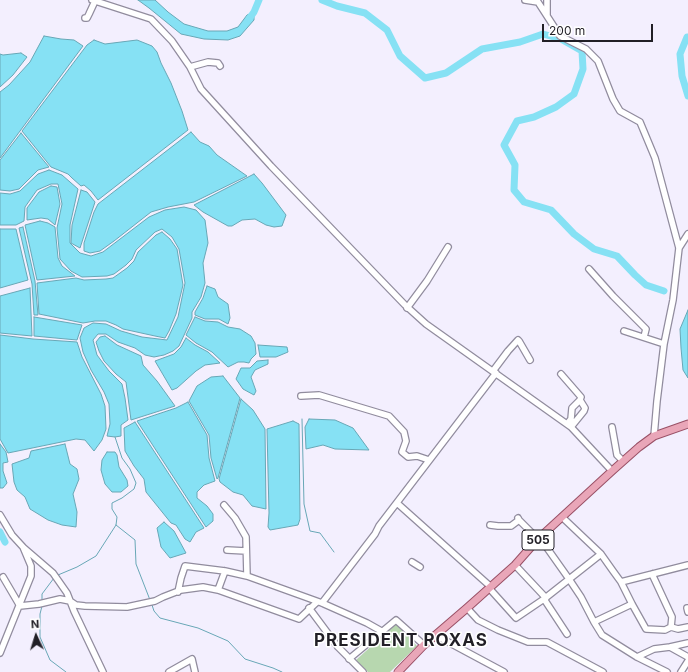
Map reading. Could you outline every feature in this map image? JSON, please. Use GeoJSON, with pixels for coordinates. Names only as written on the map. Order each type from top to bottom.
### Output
{"type":"FeatureCollection","features":[{"type":"Feature","properties":{"kind":"main road","name":"505"},"geometry":{"type":"LineString","coordinates":[[398,672],[424,645],[515,565],[539,539],[623,461],[654,436],[688,424]]}},
{"type":"Feature","properties":{"kind":"street"},"geometry":{"type":"LineString","coordinates":[[85,18],[87,18],[90,14],[94,0],[151,19],[172,41],[190,67],[201,89],[271,166],[408,308],[426,324],[569,426],[612,471]]}},
{"type":"Feature","properties":{"kind":"street"},"geometry":{"type":"LineString","coordinates":[[525,0],[538,2],[560,36],[586,49],[598,61],[620,111],[640,122],[655,158],[679,248],[673,300],[664,344],[654,436]]}},
{"type":"Feature","properties":{"kind":"street"},"geometry":{"type":"LineString","coordinates":[[547,0],[547,15]]}},
{"type":"Feature","properties":{"kind":"street"},"geometry":{"type":"LineString","coordinates":[[190,67],[208,62],[218,63],[220,66]]}},
{"type":"Feature","properties":{"kind":"street"},"geometry":{"type":"LineString","coordinates":[[679,248],[688,234]]}},
{"type":"Feature","properties":{"kind":"street"},"geometry":{"type":"LineString","coordinates":[[408,308],[448,247]]}},
{"type":"Feature","properties":{"kind":"street"},"geometry":{"type":"LineString","coordinates":[[589,269],[646,329],[644,337]]}},
{"type":"Feature","properties":{"kind":"street"},"geometry":{"type":"LineString","coordinates":[[624,331],[664,344]]}},
{"type":"Feature","properties":{"kind":"street"},"geometry":{"type":"LineString","coordinates":[[20,606],[60,599],[70,601],[76,605],[127,608],[155,601],[181,590],[203,587],[218,590],[299,619],[309,608],[320,602],[374,534],[495,372],[508,351],[518,340],[530,360]]}},
{"type":"Feature","properties":{"kind":"street"},"geometry":{"type":"LineString","coordinates":[[560,374],[580,397],[580,400],[585,408],[584,411],[569,426]]}},
{"type":"Feature","properties":{"kind":"street"},"geometry":{"type":"LineString","coordinates":[[301,396],[319,395],[388,416],[404,432],[406,441],[402,452],[408,457],[417,456],[429,460]]}},
{"type":"Feature","properties":{"kind":"street"},"geometry":{"type":"LineString","coordinates":[[569,426],[572,408],[580,400]]}},
{"type":"Feature","properties":{"kind":"street"},"geometry":{"type":"LineString","coordinates":[[612,427],[617,455],[623,461]]}},
{"type":"Feature","properties":{"kind":"street"},"geometry":{"type":"LineString","coordinates":[[397,503],[490,587],[516,618],[545,598],[600,554]]}},
{"type":"Feature","properties":{"kind":"street"},"geometry":{"type":"LineString","coordinates":[[224,505],[235,518],[246,537],[247,576]]}},
{"type":"Feature","properties":{"kind":"street"},"geometry":{"type":"LineString","coordinates":[[0,515],[12,536],[53,573],[67,592],[103,672]]}},
{"type":"Feature","properties":{"kind":"street"},"geometry":{"type":"LineString","coordinates":[[562,517],[600,554],[621,582],[646,629],[665,630],[671,627],[678,629],[688,627]]}},
{"type":"Feature","properties":{"kind":"street"},"geometry":{"type":"LineString","coordinates":[[490,525],[511,526],[519,519],[539,539],[569,579],[581,597],[602,635],[637,657],[667,672]]}},
{"type":"Feature","properties":{"kind":"street"},"geometry":{"type":"LineString","coordinates":[[0,653],[31,576],[31,566],[23,547]]}},
{"type":"Feature","properties":{"kind":"street"},"geometry":{"type":"LineString","coordinates":[[227,550],[246,551]]}},
{"type":"Feature","properties":{"kind":"street"},"geometry":{"type":"LineString","coordinates":[[412,562],[420,567]]}},
{"type":"Feature","properties":{"kind":"street"},"geometry":{"type":"LineString","coordinates":[[515,565],[545,598],[567,634]]}},
{"type":"Feature","properties":{"kind":"street"},"geometry":{"type":"LineString","coordinates":[[621,582],[688,565]]}},
{"type":"Feature","properties":{"kind":"street"},"geometry":{"type":"LineString","coordinates":[[178,592],[185,566],[225,571],[247,576],[320,602],[367,623],[383,632]]}},
{"type":"Feature","properties":{"kind":"street"},"geometry":{"type":"LineString","coordinates":[[218,590],[225,571]]}},
{"type":"Feature","properties":{"kind":"street"},"geometry":{"type":"LineString","coordinates":[[652,574],[672,617],[671,627]]}},
{"type":"Feature","properties":{"kind":"street"},"geometry":{"type":"LineString","coordinates":[[3,577],[20,606]]}},
{"type":"Feature","properties":{"kind":"street"},"geometry":{"type":"LineString","coordinates":[[594,622],[632,604]]}},
{"type":"Feature","properties":{"kind":"street"},"geometry":{"type":"LineString","coordinates":[[309,608],[338,647],[363,672]]}},
{"type":"Feature","properties":{"kind":"street"},"geometry":{"type":"LineString","coordinates":[[467,608],[478,620],[498,630],[528,642],[547,642],[603,672]]}},
{"type":"Feature","properties":{"kind":"street"},"geometry":{"type":"LineString","coordinates":[[688,608],[688,612]]}},
{"type":"Feature","properties":{"kind":"street"},"geometry":{"type":"LineString","coordinates":[[349,659],[396,620],[424,645]]}},
{"type":"Feature","properties":{"kind":"street"},"geometry":{"type":"LineString","coordinates":[[435,635],[504,672]]}},
{"type":"Feature","properties":{"kind":"street"},"geometry":{"type":"LineString","coordinates":[[637,657],[654,649],[688,643]]}},
{"type":"Feature","properties":{"kind":"street"},"geometry":{"type":"LineString","coordinates":[[670,647],[688,657]]}},
{"type":"Feature","properties":{"kind":"street"},"geometry":{"type":"LineString","coordinates":[[169,672],[192,659],[195,672]]}},
{"type":"Feature","properties":{"kind":"street"},"geometry":{"type":"LineString","coordinates":[[681,672],[688,661]]}},
{"type":"Feature","properties":{"kind":"green space"},"geometry":{"type":"Polygon","coordinates":[[[397,623],[417,646],[390,672],[368,672],[356,660],[397,623]]]}},
{"type":"Feature","properties":{"kind":"water"},"geometry":{"type":"Polygon","coordinates":[[[138,0],[155,0],[184,24],[208,31],[227,31],[238,27],[247,15],[254,12],[254,20],[240,36],[228,40],[204,39],[181,34],[138,0]]]}},
{"type":"Feature","properties":{"kind":"water"},"geometry":{"type":"Polygon","coordinates":[[[44,36],[74,40],[83,46],[0,158],[0,92],[9,85],[30,62],[44,36]]]}},
{"type":"Feature","properties":{"kind":"water"},"geometry":{"type":"Polygon","coordinates":[[[94,40],[105,44],[137,40],[152,46],[157,52],[171,83],[188,130],[98,200],[84,185],[81,186],[68,174],[51,167],[22,131],[87,45],[94,40]]]}},
{"type":"Feature","properties":{"kind":"water"},"geometry":{"type":"Polygon","coordinates":[[[21,53],[27,57],[13,75],[0,87],[0,54],[21,53]]]}},
{"type":"Feature","properties":{"kind":"water"},"geometry":{"type":"Polygon","coordinates":[[[191,132],[200,142],[209,146],[217,155],[247,176],[194,202],[151,212],[100,251],[90,253],[84,251],[84,243],[98,204],[191,132]]]}},
{"type":"Feature","properties":{"kind":"water"},"geometry":{"type":"Polygon","coordinates":[[[21,133],[49,167],[38,170],[19,189],[10,191],[0,190],[0,160],[21,133]]]}},
{"type":"Feature","properties":{"kind":"water"},"geometry":{"type":"Polygon","coordinates":[[[49,170],[62,175],[78,189],[70,225],[70,243],[80,253],[91,256],[103,252],[149,217],[165,210],[184,207],[196,210],[205,220],[208,243],[203,263],[205,283],[201,297],[192,312],[192,318],[179,346],[173,351],[164,355],[154,357],[145,355],[135,348],[118,342],[106,334],[98,334],[93,340],[97,355],[109,371],[122,384],[128,420],[121,425],[121,436],[107,436],[110,424],[109,404],[83,352],[80,338],[84,328],[93,323],[106,324],[121,331],[142,337],[167,340],[178,317],[185,283],[179,249],[172,237],[162,229],[155,232],[136,250],[132,259],[114,274],[107,276],[82,277],[71,271],[60,259],[57,228],[62,204],[58,184],[51,184],[37,190],[25,207],[24,221],[16,225],[0,225],[0,193],[10,194],[20,191],[38,174],[49,170]]]}},
{"type":"Feature","properties":{"kind":"water"},"geometry":{"type":"Polygon","coordinates":[[[254,174],[286,215],[282,226],[274,227],[266,225],[255,219],[242,220],[232,226],[228,226],[203,212],[194,205],[254,174]]]}},
{"type":"Feature","properties":{"kind":"water"},"geometry":{"type":"Polygon","coordinates":[[[51,186],[57,187],[60,204],[55,225],[48,219],[41,218],[27,220],[27,208],[39,192],[51,186]]]}},
{"type":"Feature","properties":{"kind":"water"},"geometry":{"type":"Polygon","coordinates":[[[81,190],[87,192],[95,202],[80,248],[71,243],[72,225],[81,190]]]}},
{"type":"Feature","properties":{"kind":"water"},"geometry":{"type":"Polygon","coordinates":[[[40,221],[55,227],[58,258],[62,266],[75,276],[37,280],[25,225],[40,221]]]}},
{"type":"Feature","properties":{"kind":"water"},"geometry":{"type":"Polygon","coordinates":[[[23,227],[35,281],[38,315],[34,315],[32,284],[19,228],[23,227]]]}},
{"type":"Feature","properties":{"kind":"water"},"geometry":{"type":"Polygon","coordinates":[[[0,229],[16,229],[28,280],[0,288],[0,229]]]}},
{"type":"Feature","properties":{"kind":"water"},"geometry":{"type":"Polygon","coordinates":[[[162,232],[170,239],[177,249],[183,285],[176,314],[165,338],[123,329],[106,321],[83,323],[39,314],[37,283],[76,278],[84,280],[113,278],[127,268],[134,261],[138,252],[156,235],[162,232]]]}},
{"type":"Feature","properties":{"kind":"water"},"geometry":{"type":"Polygon","coordinates":[[[207,286],[215,289],[218,297],[228,304],[230,318],[228,324],[219,319],[205,319],[195,315],[207,286]]]}},
{"type":"Feature","properties":{"kind":"water"},"geometry":{"type":"Polygon","coordinates":[[[30,288],[32,336],[0,333],[0,296],[30,288]]]}},
{"type":"Feature","properties":{"kind":"water"},"geometry":{"type":"Polygon","coordinates":[[[688,310],[688,378],[683,370],[680,329],[688,310]]]}},
{"type":"Feature","properties":{"kind":"water"},"geometry":{"type":"Polygon","coordinates":[[[34,317],[82,325],[77,340],[34,336],[34,317]]]}},
{"type":"Feature","properties":{"kind":"water"},"geometry":{"type":"Polygon","coordinates":[[[195,317],[205,321],[218,322],[228,327],[240,329],[251,336],[255,343],[256,354],[249,363],[238,362],[228,367],[212,352],[196,343],[186,335],[195,317]]]}},
{"type":"Feature","properties":{"kind":"water"},"geometry":{"type":"Polygon","coordinates":[[[0,335],[77,342],[82,357],[101,394],[105,406],[106,429],[102,440],[94,451],[85,440],[76,439],[8,453],[0,439],[0,335]]]}},
{"type":"Feature","properties":{"kind":"water"},"geometry":{"type":"Polygon","coordinates":[[[105,336],[117,345],[141,356],[143,365],[175,406],[131,420],[126,382],[104,361],[96,342],[100,337],[105,336]]]}},
{"type":"Feature","properties":{"kind":"water"},"geometry":{"type":"Polygon","coordinates":[[[186,338],[208,352],[220,363],[205,365],[177,388],[172,390],[155,361],[174,354],[181,347],[186,338]]]}},
{"type":"Feature","properties":{"kind":"water"},"geometry":{"type":"Polygon","coordinates":[[[258,345],[287,347],[288,352],[276,357],[260,357],[258,345]]]}},
{"type":"Feature","properties":{"kind":"water"},"geometry":{"type":"Polygon","coordinates":[[[268,360],[268,364],[255,370],[251,377],[256,391],[254,395],[243,389],[236,379],[241,368],[250,368],[257,361],[268,360]]]}},
{"type":"Feature","properties":{"kind":"water"},"geometry":{"type":"Polygon","coordinates":[[[223,376],[240,398],[217,479],[211,458],[209,435],[189,401],[197,386],[211,377],[223,376]]]}},
{"type":"Feature","properties":{"kind":"water"},"geometry":{"type":"Polygon","coordinates":[[[241,399],[253,410],[265,429],[266,509],[252,506],[243,495],[233,492],[220,482],[219,479],[241,399]]]}},
{"type":"Feature","properties":{"kind":"water"},"geometry":{"type":"Polygon","coordinates":[[[188,402],[207,435],[209,458],[215,481],[204,485],[197,492],[197,498],[207,506],[213,514],[213,521],[206,527],[137,421],[176,408],[188,402]]]}},
{"type":"Feature","properties":{"kind":"water"},"geometry":{"type":"Polygon","coordinates":[[[309,419],[335,420],[353,428],[369,450],[335,449],[323,445],[306,449],[305,427],[309,419]]]}},
{"type":"Feature","properties":{"kind":"water"},"geometry":{"type":"Polygon","coordinates":[[[293,421],[299,424],[300,519],[298,525],[270,530],[268,527],[267,429],[293,421]]]}},
{"type":"Feature","properties":{"kind":"water"},"geometry":{"type":"Polygon","coordinates":[[[135,422],[204,528],[196,532],[190,542],[185,539],[176,525],[171,523],[146,492],[144,479],[125,451],[124,428],[135,422]]]}},
{"type":"Feature","properties":{"kind":"water"},"geometry":{"type":"Polygon","coordinates":[[[0,444],[6,452],[8,462],[3,463],[3,471],[7,483],[3,488],[0,488],[0,444]]]}},
{"type":"Feature","properties":{"kind":"water"},"geometry":{"type":"Polygon","coordinates":[[[65,444],[70,464],[77,469],[79,479],[73,494],[77,512],[76,527],[62,525],[48,520],[30,509],[25,497],[17,490],[14,482],[12,464],[29,458],[31,451],[65,444]]]}},
{"type":"Feature","properties":{"kind":"water"},"geometry":{"type":"Polygon","coordinates":[[[107,452],[115,452],[119,467],[127,480],[128,486],[121,492],[112,492],[105,484],[101,470],[102,460],[107,452]]]}},
{"type":"Feature","properties":{"kind":"water"},"geometry":{"type":"Polygon","coordinates":[[[164,522],[174,531],[186,553],[170,558],[161,547],[157,528],[164,522]]]}},
{"type":"Feature","properties":{"kind":"waterway"},"geometry":{"type":"LineString","coordinates":[[249,19],[259,0]]}},
{"type":"Feature","properties":{"kind":"waterway"},"geometry":{"type":"LineString","coordinates":[[322,0],[337,6],[365,13],[387,30],[400,56],[425,78],[446,73],[482,49],[520,42],[543,34],[561,39],[582,51],[583,69],[574,94],[556,107],[534,117],[517,121],[504,145],[515,165],[514,190],[524,202],[551,210],[574,234],[594,249],[617,256],[646,285],[664,291]]}},
{"type":"Feature","properties":{"kind":"waterway"},"geometry":{"type":"LineString","coordinates":[[688,37],[680,54],[682,76],[688,96]]}},
{"type":"Feature","properties":{"kind":"waterway"},"geometry":{"type":"LineString","coordinates":[[302,419],[304,504],[310,531],[320,533],[334,552]]}},
{"type":"Feature","properties":{"kind":"waterway"},"geometry":{"type":"LineString","coordinates":[[58,575],[77,567],[96,556],[116,525],[117,517],[112,509],[112,503],[134,489],[136,483],[130,469],[122,458],[115,437]]}},
{"type":"Feature","properties":{"kind":"waterway"},"geometry":{"type":"LineString","coordinates":[[116,525],[135,540],[136,564],[150,600]]}},
{"type":"Feature","properties":{"kind":"waterway"},"geometry":{"type":"LineString","coordinates":[[0,532],[5,542]]}},
{"type":"Feature","properties":{"kind":"waterway"},"geometry":{"type":"LineString","coordinates":[[42,601],[42,594],[54,578]]}},
{"type":"Feature","properties":{"kind":"waterway"},"geometry":{"type":"LineString","coordinates":[[152,605],[154,611],[160,618],[198,628],[228,641],[245,659],[282,672]]}},
{"type":"Feature","properties":{"kind":"waterway"},"geometry":{"type":"LineString","coordinates":[[42,606],[40,614],[40,637],[50,660],[66,672]]}},
{"type":"Feature","properties":{"kind":"district","name":"PRESIDENT ROXAS"},"geometry":{"type":"Point","coordinates":[401,641]}}]}
